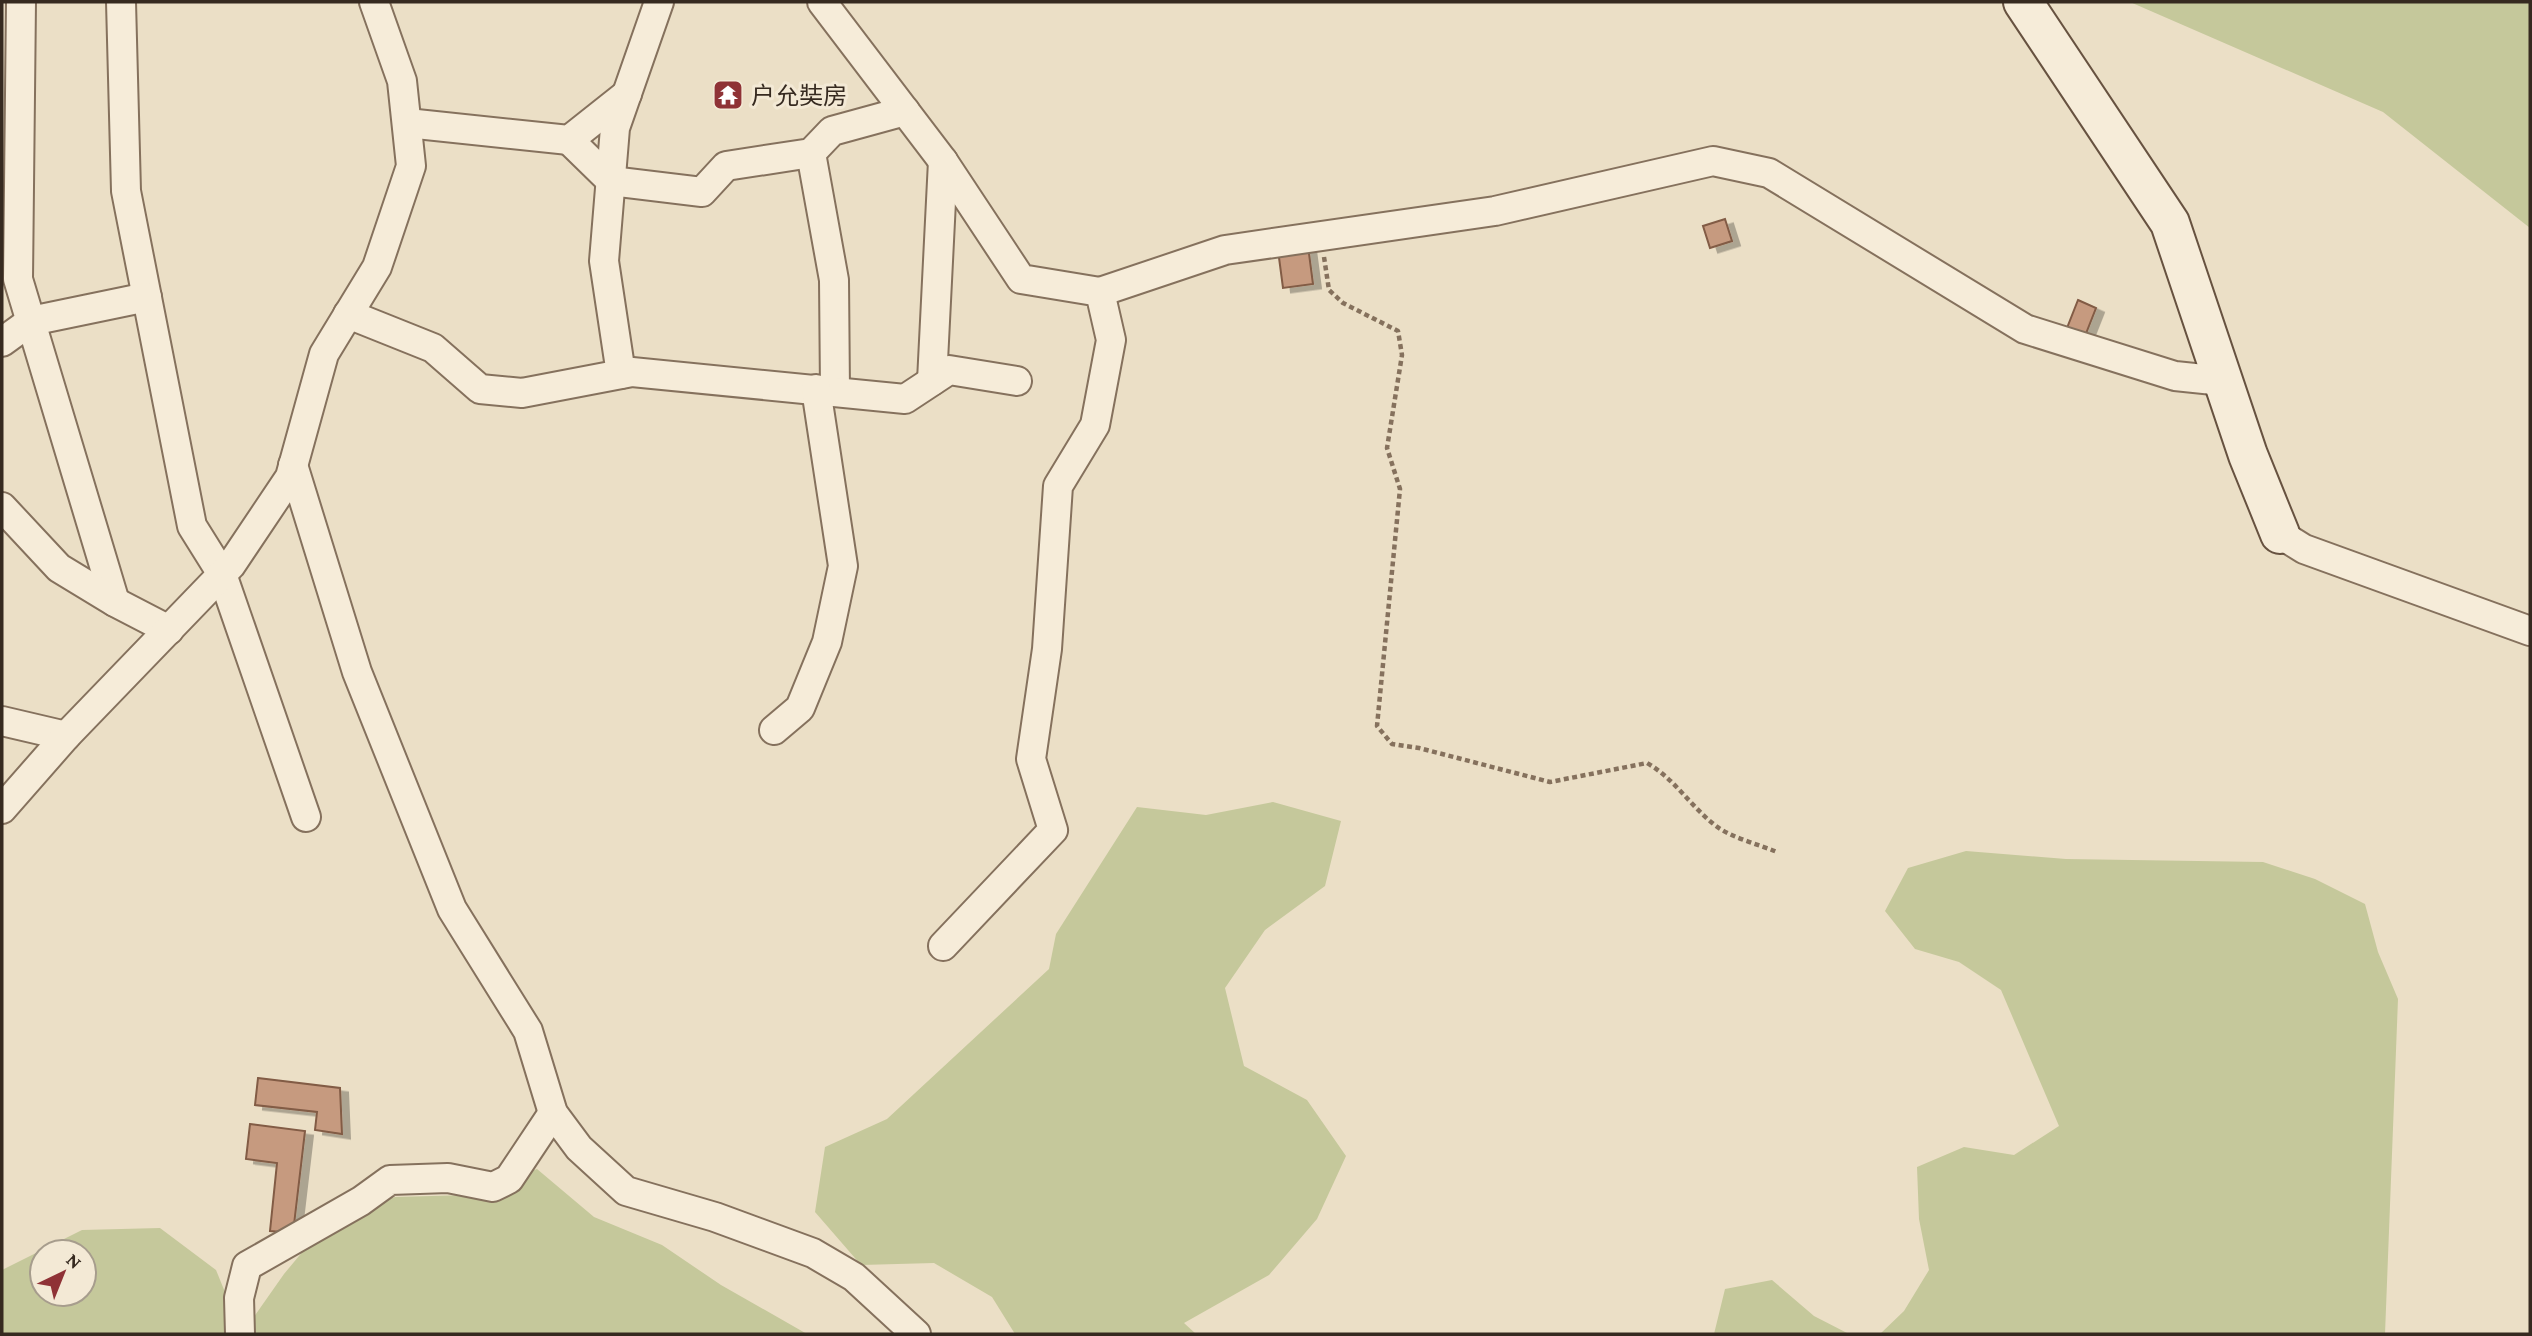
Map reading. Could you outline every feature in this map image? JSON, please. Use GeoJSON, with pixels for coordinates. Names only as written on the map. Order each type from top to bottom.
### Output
{"type":"FeatureCollection","features":[{"type":"Feature","properties":{"kind":"street"},"geometry":{"type":"LineString","coordinates":[[22,2],[19,279],[115,602]]}},
{"type":"Feature","properties":{"kind":"street"},"geometry":{"type":"LineString","coordinates":[[121,2],[126,191],[192,526],[222,574],[306,817]]}},
{"type":"Feature","properties":{"kind":"street"},"geometry":{"type":"LineString","coordinates":[[2,809],[66,736],[222,574],[290,477],[324,354],[377,267],[411,166],[402,81],[374,2]]}},
{"type":"Feature","properties":{"kind":"street"},"geometry":{"type":"LineString","coordinates":[[621,374],[604,261],[615,128],[659,2]]}},
{"type":"Feature","properties":{"kind":"street"},"geometry":{"type":"LineString","coordinates":[[822,2],[943,161],[1021,279],[1100,292],[1225,250],[1495,211],[1713,161],[1769,173],[2025,329],[2175,376],[2224,380]]}},
{"type":"Feature","properties":{"kind":"street"},"geometry":{"type":"LineString","coordinates":[[2023,2],[2170,223],[2272,520],[2280,534],[2304,549],[2530,631]]}},
{"type":"Feature","properties":{"kind":"street"},"geometry":{"type":"LineString","coordinates":[[569,140],[627,94]]}},
{"type":"Feature","properties":{"kind":"street"},"geometry":{"type":"LineString","coordinates":[[407,123],[569,140],[611,181],[702,192],[726,166],[811,153],[832,131],[905,111]]}},
{"type":"Feature","properties":{"kind":"street"},"geometry":{"type":"LineString","coordinates":[[774,730],[800,708],[827,642],[843,566],[826,390],[834,280],[811,153]]}},
{"type":"Feature","properties":{"kind":"street"},"geometry":{"type":"LineString","coordinates":[[932,382],[943,161]]}},
{"type":"Feature","properties":{"kind":"street"},"geometry":{"type":"LineString","coordinates":[[943,946],[1053,830],[1031,759],[1047,649],[1058,486],[1094,425],[1111,340],[1100,292]]}},
{"type":"Feature","properties":{"kind":"street"},"geometry":{"type":"LineString","coordinates":[[2,342],[31,321],[146,297]]}},
{"type":"Feature","properties":{"kind":"street"},"geometry":{"type":"LineString","coordinates":[[348,314],[433,348],[480,389],[522,393],[632,372],[905,399],[949,370],[1017,381]]}},
{"type":"Feature","properties":{"kind":"street"},"geometry":{"type":"LineString","coordinates":[[293,465],[357,672],[417,822],[452,909],[528,1031],[553,1112],[579,1148],[626,1191],[715,1217],[813,1253],[854,1277],[916,1334]]}},
{"type":"Feature","properties":{"kind":"street"},"geometry":{"type":"LineString","coordinates":[[2,507],[59,568],[115,602],[169,629]]}},
{"type":"Feature","properties":{"kind":"street"},"geometry":{"type":"LineString","coordinates":[[2,721],[66,736]]}},
{"type":"Feature","properties":{"kind":"street"},"geometry":{"type":"LineString","coordinates":[[240,1334],[239,1298],[247,1266],[361,1201],[390,1180],[449,1178],[493,1187],[509,1179],[553,1112]]}},
{"type":"Feature","properties":{"kind":"path"},"geometry":{"type":"LineString","coordinates":[[1323,236],[1329,290],[1343,303],[1398,331],[1402,355],[1387,448],[1400,489],[1377,726],[1392,744],[1419,748],[1550,782],[1647,763],[1668,775],[1691,804],[1718,828],[1777,852]]}},
{"type":"Feature","properties":{"kind":"green space"},"geometry":{"type":"Polygon","coordinates":[[[2130,2],[2530,2],[2530,228],[2383,112],[2130,2]]]}},
{"type":"Feature","properties":{"kind":"green space"},"geometry":{"type":"Polygon","coordinates":[[[1273,802],[1341,821],[1325,886],[1265,930],[1225,988],[1244,1066],[1307,1100],[1346,1156],[1317,1219],[1269,1275],[1184,1323],[1196,1334],[1015,1334],[992,1297],[934,1263],[861,1265],[815,1212],[825,1147],[887,1119],[1049,969],[1056,934],[1137,807],[1206,815],[1273,802]]]}},
{"type":"Feature","properties":{"kind":"green space"},"geometry":{"type":"Polygon","coordinates":[[[1966,851],[2066,859],[2263,862],[2315,879],[2365,904],[2378,952],[2398,999],[2385,1334],[1880,1334],[1904,1311],[1929,1270],[1919,1219],[1917,1167],[1964,1147],[2014,1155],[2059,1126],[2001,990],[1959,962],[1915,949],[1885,911],[1908,868],[1966,851]]]}},
{"type":"Feature","properties":{"kind":"green space"},"geometry":{"type":"Polygon","coordinates":[[[537,1169],[594,1217],[662,1245],[721,1285],[807,1334],[242,1334],[284,1274],[329,1220],[395,1197],[468,1195],[537,1169]]]}},
{"type":"Feature","properties":{"kind":"green space"},"geometry":{"type":"Polygon","coordinates":[[[160,1228],[216,1270],[242,1334],[2,1334],[2,1270],[28,1257],[28,1308],[98,1308],[98,1238],[66,1238],[82,1230],[160,1228]]]}},
{"type":"Feature","properties":{"kind":"green space"},"geometry":{"type":"Polygon","coordinates":[[[1772,1280],[1814,1316],[1849,1334],[1714,1334],[1725,1289],[1772,1280]]]}},
{"type":"Feature","properties":{"kind":"building"},"geometry":{"type":"Polygon","coordinates":[[[1725,219],[1732,241],[1710,248],[1703,226],[1725,219]]]}},
{"type":"Feature","properties":{"kind":"building"},"geometry":{"type":"Polygon","coordinates":[[[1308,246],[1313,284],[1283,288],[1278,250],[1308,246]]]}},
{"type":"Feature","properties":{"kind":"building"},"geometry":{"type":"Polygon","coordinates":[[[2078,300],[2096,308],[2085,336],[2067,328],[2078,300]]]}},
{"type":"Feature","properties":{"kind":"building"},"geometry":{"type":"Polygon","coordinates":[[[258,1078],[340,1088],[342,1134],[315,1130],[317,1112],[255,1105],[258,1078]]]}},
{"type":"Feature","properties":{"kind":"building"},"geometry":{"type":"Polygon","coordinates":[[[250,1124],[305,1131],[293,1233],[270,1231],[277,1163],[246,1159],[250,1124]]]}},
{"type":"Feature","properties":{"kind":"place","name":"户允奘房"},"geometry":{"type":"Point","coordinates":[728,95]}}]}
